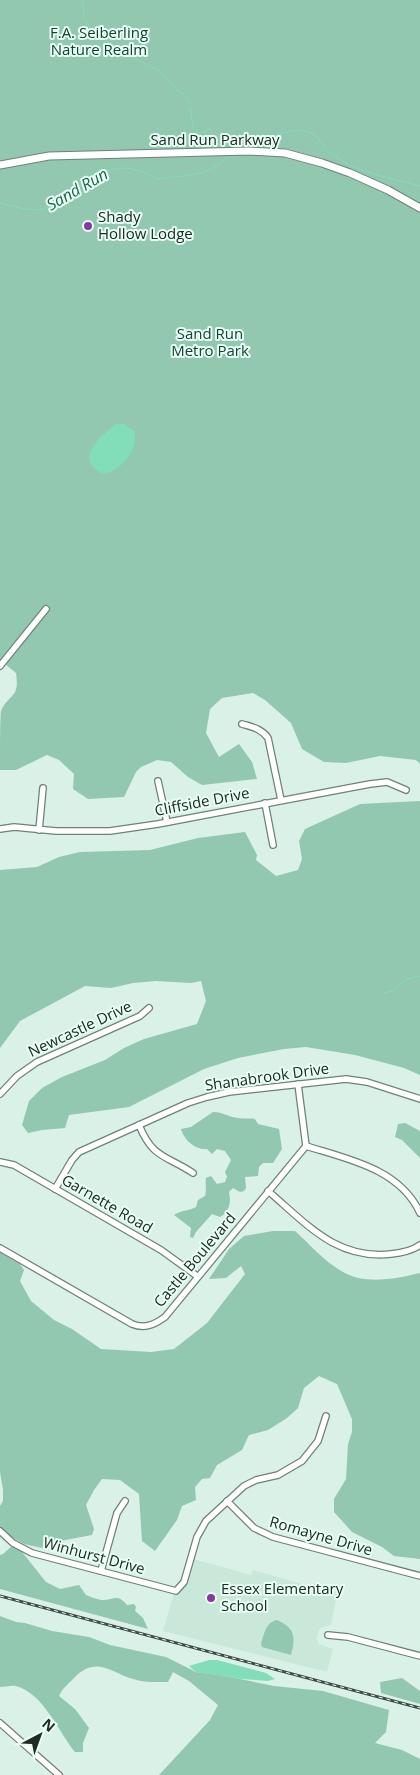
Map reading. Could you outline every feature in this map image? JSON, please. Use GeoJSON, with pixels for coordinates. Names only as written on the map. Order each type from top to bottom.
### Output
{"type":"FeatureCollection","features":[{"type":"Feature","properties":{"kind":"street","name":"Sand Run Parkway"},"geometry":{"type":"LineString","coordinates":[[0,165],[49,156],[250,151],[285,153],[350,173],[388,190],[420,208]]}},
{"type":"Feature","properties":{"kind":"street"},"geometry":{"type":"LineString","coordinates":[[0,666],[46,609]]}},
{"type":"Feature","properties":{"kind":"street"},"geometry":{"type":"LineString","coordinates":[[242,724],[260,730],[268,738],[281,800]]}},
{"type":"Feature","properties":{"kind":"street"},"geometry":{"type":"LineString","coordinates":[[158,781],[167,822]]}},
{"type":"Feature","properties":{"kind":"street","name":"Cliffside Drive"},"geometry":{"type":"LineString","coordinates":[[0,829],[14,827],[81,832],[110,830],[167,822],[387,782],[406,790]]}},
{"type":"Feature","properties":{"kind":"street"},"geometry":{"type":"LineString","coordinates":[[39,830],[42,788]]}},
{"type":"Feature","properties":{"kind":"street"},"geometry":{"type":"LineString","coordinates":[[265,803],[273,845]]}},
{"type":"Feature","properties":{"kind":"street","name":"Newcastle Drive"},"geometry":{"type":"LineString","coordinates":[[0,1094],[25,1069],[47,1057],[140,1016],[149,1008]]}},
{"type":"Feature","properties":{"kind":"street","name":"Shanabrook Drive"},"geometry":{"type":"LineString","coordinates":[[55,1189],[72,1160],[80,1152],[188,1103],[207,1097],[333,1080],[357,1080],[420,1099]]}},
{"type":"Feature","properties":{"kind":"street"},"geometry":{"type":"LineString","coordinates":[[298,1084],[306,1146],[374,1168],[386,1175],[409,1195],[420,1213]]}},
{"type":"Feature","properties":{"kind":"street"},"geometry":{"type":"LineString","coordinates":[[140,1125],[144,1138],[155,1151],[193,1173]]}},
{"type":"Feature","properties":{"kind":"street","name":"Castle Boulevard"},"geometry":{"type":"LineString","coordinates":[[0,1248],[138,1326],[154,1324],[165,1317],[306,1146]]}},
{"type":"Feature","properties":{"kind":"street","name":"Garnette Road"},"geometry":{"type":"LineString","coordinates":[[0,1162],[14,1165],[161,1250],[197,1276]]}},
{"type":"Feature","properties":{"kind":"street"},"geometry":{"type":"LineString","coordinates":[[268,1191],[326,1239],[336,1246],[350,1251],[373,1256],[407,1251],[420,1245]]}},
{"type":"Feature","properties":{"kind":"street"},"geometry":{"type":"LineString","coordinates":[[227,1501],[238,1490],[250,1483],[278,1475],[302,1461],[318,1441],[326,1416]]}},
{"type":"Feature","properties":{"kind":"street"},"geometry":{"type":"LineString","coordinates":[[101,1572],[117,1513],[125,1501]]}},
{"type":"Feature","properties":{"kind":"street","name":"Romayne Drive"},"geometry":{"type":"LineString","coordinates":[[227,1501],[254,1528],[273,1537],[420,1576]]}},
{"type":"Feature","properties":{"kind":"street","name":"Winhurst Drive"},"geometry":{"type":"LineString","coordinates":[[0,1531],[13,1543],[32,1553],[176,1591],[184,1582],[196,1537],[201,1528],[227,1501]]}},
{"type":"Feature","properties":{"kind":"street"},"geometry":{"type":"LineString","coordinates":[[328,1635],[348,1637],[420,1656]]}},
{"type":"Feature","properties":{"kind":"street"},"geometry":{"type":"LineString","coordinates":[[0,1723],[59,1775]]}},
{"type":"Feature","properties":{"kind":"shaded area"},"geometry":{"type":"Polygon","coordinates":[[[116,424],[124,424],[134,431],[134,445],[122,464],[116,469],[103,474],[94,468],[90,462],[89,455],[92,448],[103,435],[116,424]]]}},
{"type":"Feature","properties":{"kind":"shaded area"},"geometry":{"type":"Polygon","coordinates":[[[190,1558],[251,1575],[253,1570],[337,1594],[331,1625],[320,1628],[316,1638],[319,1644],[333,1649],[327,1672],[163,1631],[175,1590],[179,1589],[190,1558]]]}},
{"type":"Feature","properties":{"kind":"shaded area"},"geometry":{"type":"Polygon","coordinates":[[[209,1660],[217,1660],[266,1673],[275,1679],[268,1681],[241,1679],[196,1672],[189,1666],[209,1660]]]}},
{"type":"Feature","properties":{"kind":"green space","name":"Sand Run Metro Park"},"geometry":{"type":"Polygon","coordinates":[[[0,0],[420,0],[420,764],[416,760],[380,756],[346,763],[324,762],[302,749],[291,723],[265,700],[253,693],[222,698],[210,709],[206,733],[219,757],[239,744],[252,762],[257,779],[202,785],[188,777],[171,762],[157,760],[141,767],[136,772],[124,797],[88,799],[73,789],[74,774],[59,760],[47,755],[16,770],[0,770],[1,711],[15,692],[17,681],[16,673],[0,660],[0,0]]]}},
{"type":"Feature","properties":{"kind":"green space"},"geometry":{"type":"Polygon","coordinates":[[[420,801],[420,1075],[404,1068],[355,1055],[306,1047],[284,1049],[238,1058],[204,1069],[129,1107],[69,1115],[65,1128],[28,1133],[22,1125],[29,1101],[42,1088],[62,1077],[105,1060],[124,1048],[144,1039],[197,1024],[206,1001],[201,981],[191,983],[156,981],[133,983],[111,988],[85,986],[20,1021],[0,1048],[0,870],[37,867],[59,857],[80,852],[150,850],[198,838],[245,832],[257,855],[256,860],[276,876],[298,870],[302,859],[299,841],[305,829],[360,804],[420,801]]]}},
{"type":"Feature","properties":{"kind":"green space"},"geometry":{"type":"Polygon","coordinates":[[[213,1112],[238,1118],[255,1119],[258,1124],[279,1129],[282,1149],[273,1163],[263,1163],[259,1167],[258,1176],[245,1177],[246,1188],[244,1191],[240,1192],[233,1188],[229,1192],[230,1203],[226,1212],[220,1217],[212,1214],[193,1238],[190,1237],[191,1228],[174,1215],[196,1207],[198,1200],[205,1196],[206,1178],[211,1176],[217,1184],[225,1182],[227,1177],[225,1172],[231,1160],[225,1151],[217,1149],[212,1154],[207,1149],[194,1146],[187,1140],[181,1129],[191,1127],[213,1112]]]}},
{"type":"Feature","properties":{"kind":"green space"},"geometry":{"type":"Polygon","coordinates":[[[405,1123],[420,1131],[420,1158],[402,1140],[395,1137],[398,1124],[405,1123]]]}},
{"type":"Feature","properties":{"kind":"green space"},"geometry":{"type":"Polygon","coordinates":[[[273,1231],[295,1231],[332,1265],[358,1278],[373,1280],[389,1279],[420,1273],[420,1559],[394,1556],[382,1547],[352,1532],[334,1512],[334,1499],[346,1479],[352,1419],[337,1384],[319,1376],[304,1388],[298,1408],[287,1418],[268,1430],[249,1435],[242,1450],[217,1465],[210,1478],[202,1479],[195,1487],[196,1500],[182,1506],[177,1520],[155,1551],[142,1541],[139,1494],[120,1480],[102,1479],[86,1505],[94,1529],[92,1535],[60,1541],[47,1539],[42,1548],[24,1544],[3,1532],[0,1528],[0,1506],[3,1501],[3,1490],[0,1472],[0,1252],[20,1264],[24,1270],[20,1281],[31,1301],[54,1320],[72,1329],[101,1349],[151,1352],[174,1349],[207,1323],[245,1274],[241,1266],[226,1278],[209,1279],[229,1249],[244,1236],[273,1231]]]}},
{"type":"Feature","properties":{"kind":"green space"},"geometry":{"type":"Polygon","coordinates":[[[12,1546],[22,1552],[46,1582],[60,1589],[79,1585],[86,1595],[93,1598],[105,1600],[118,1598],[127,1605],[134,1604],[136,1607],[135,1611],[143,1618],[148,1629],[0,1589],[0,1555],[12,1546]]]}},
{"type":"Feature","properties":{"kind":"green space"},"geometry":{"type":"Polygon","coordinates":[[[0,1616],[52,1631],[89,1637],[110,1645],[166,1657],[196,1672],[274,1686],[323,1691],[389,1710],[386,1732],[375,1743],[402,1750],[420,1759],[420,1775],[159,1775],[210,1720],[218,1705],[189,1681],[173,1672],[168,1682],[146,1682],[124,1676],[103,1667],[89,1668],[81,1672],[65,1687],[59,1696],[75,1709],[89,1728],[83,1743],[83,1752],[75,1752],[50,1714],[35,1697],[26,1690],[16,1686],[0,1687],[0,1616]]]}},
{"type":"Feature","properties":{"kind":"green space"},"geometry":{"type":"Polygon","coordinates":[[[277,1620],[287,1626],[293,1634],[291,1655],[262,1647],[261,1644],[266,1629],[270,1623],[277,1620]]]}},
{"type":"Feature","properties":{"kind":"green space"},"geometry":{"type":"Polygon","coordinates":[[[402,1678],[420,1691],[420,1704],[381,1693],[380,1682],[402,1678]]]}},
{"type":"Feature","properties":{"kind":"waterway"},"geometry":{"type":"LineString","coordinates":[[81,0],[83,2],[84,17],[92,31],[122,52],[160,71],[176,89],[188,98],[189,103]]}},
{"type":"Feature","properties":{"kind":"waterway"},"geometry":{"type":"LineString","coordinates":[[190,108],[193,126],[199,133],[210,129],[212,131],[211,140],[221,146],[230,145]]}},
{"type":"Feature","properties":{"kind":"waterway","name":"Sand Run"},"geometry":{"type":"LineString","coordinates":[[230,147],[232,142],[240,140],[263,138],[293,131],[306,131],[315,135],[330,153],[346,163],[373,174],[420,186]]}},
{"type":"Feature","properties":{"kind":"waterway","name":"Sand Run"},"geometry":{"type":"LineString","coordinates":[[0,203],[38,210],[51,205],[88,180],[109,170],[131,169],[143,172],[157,179],[197,174],[215,167],[223,162],[229,154]]}},
{"type":"Feature","properties":{"kind":"waterway"},"geometry":{"type":"LineString","coordinates":[[384,993],[392,991],[406,979],[420,976]]}},
{"type":"Feature","properties":{"kind":"railway"},"geometry":{"type":"LineString","coordinates":[[0,1596],[420,1708]]}},
{"type":"Feature","properties":{"kind":"place","name":"Shady Hollow Lodge"},"geometry":{"type":"Point","coordinates":[88,226]}},
{"type":"Feature","properties":{"kind":"place","name":"Essex Elementary School"},"geometry":{"type":"Point","coordinates":[211,1598]}},
{"type":"Feature","properties":{"kind":"park label","name":"F.A. Seiberling Nature Realm"},"geometry":{"type":"Point","coordinates":[99,42]}}]}
